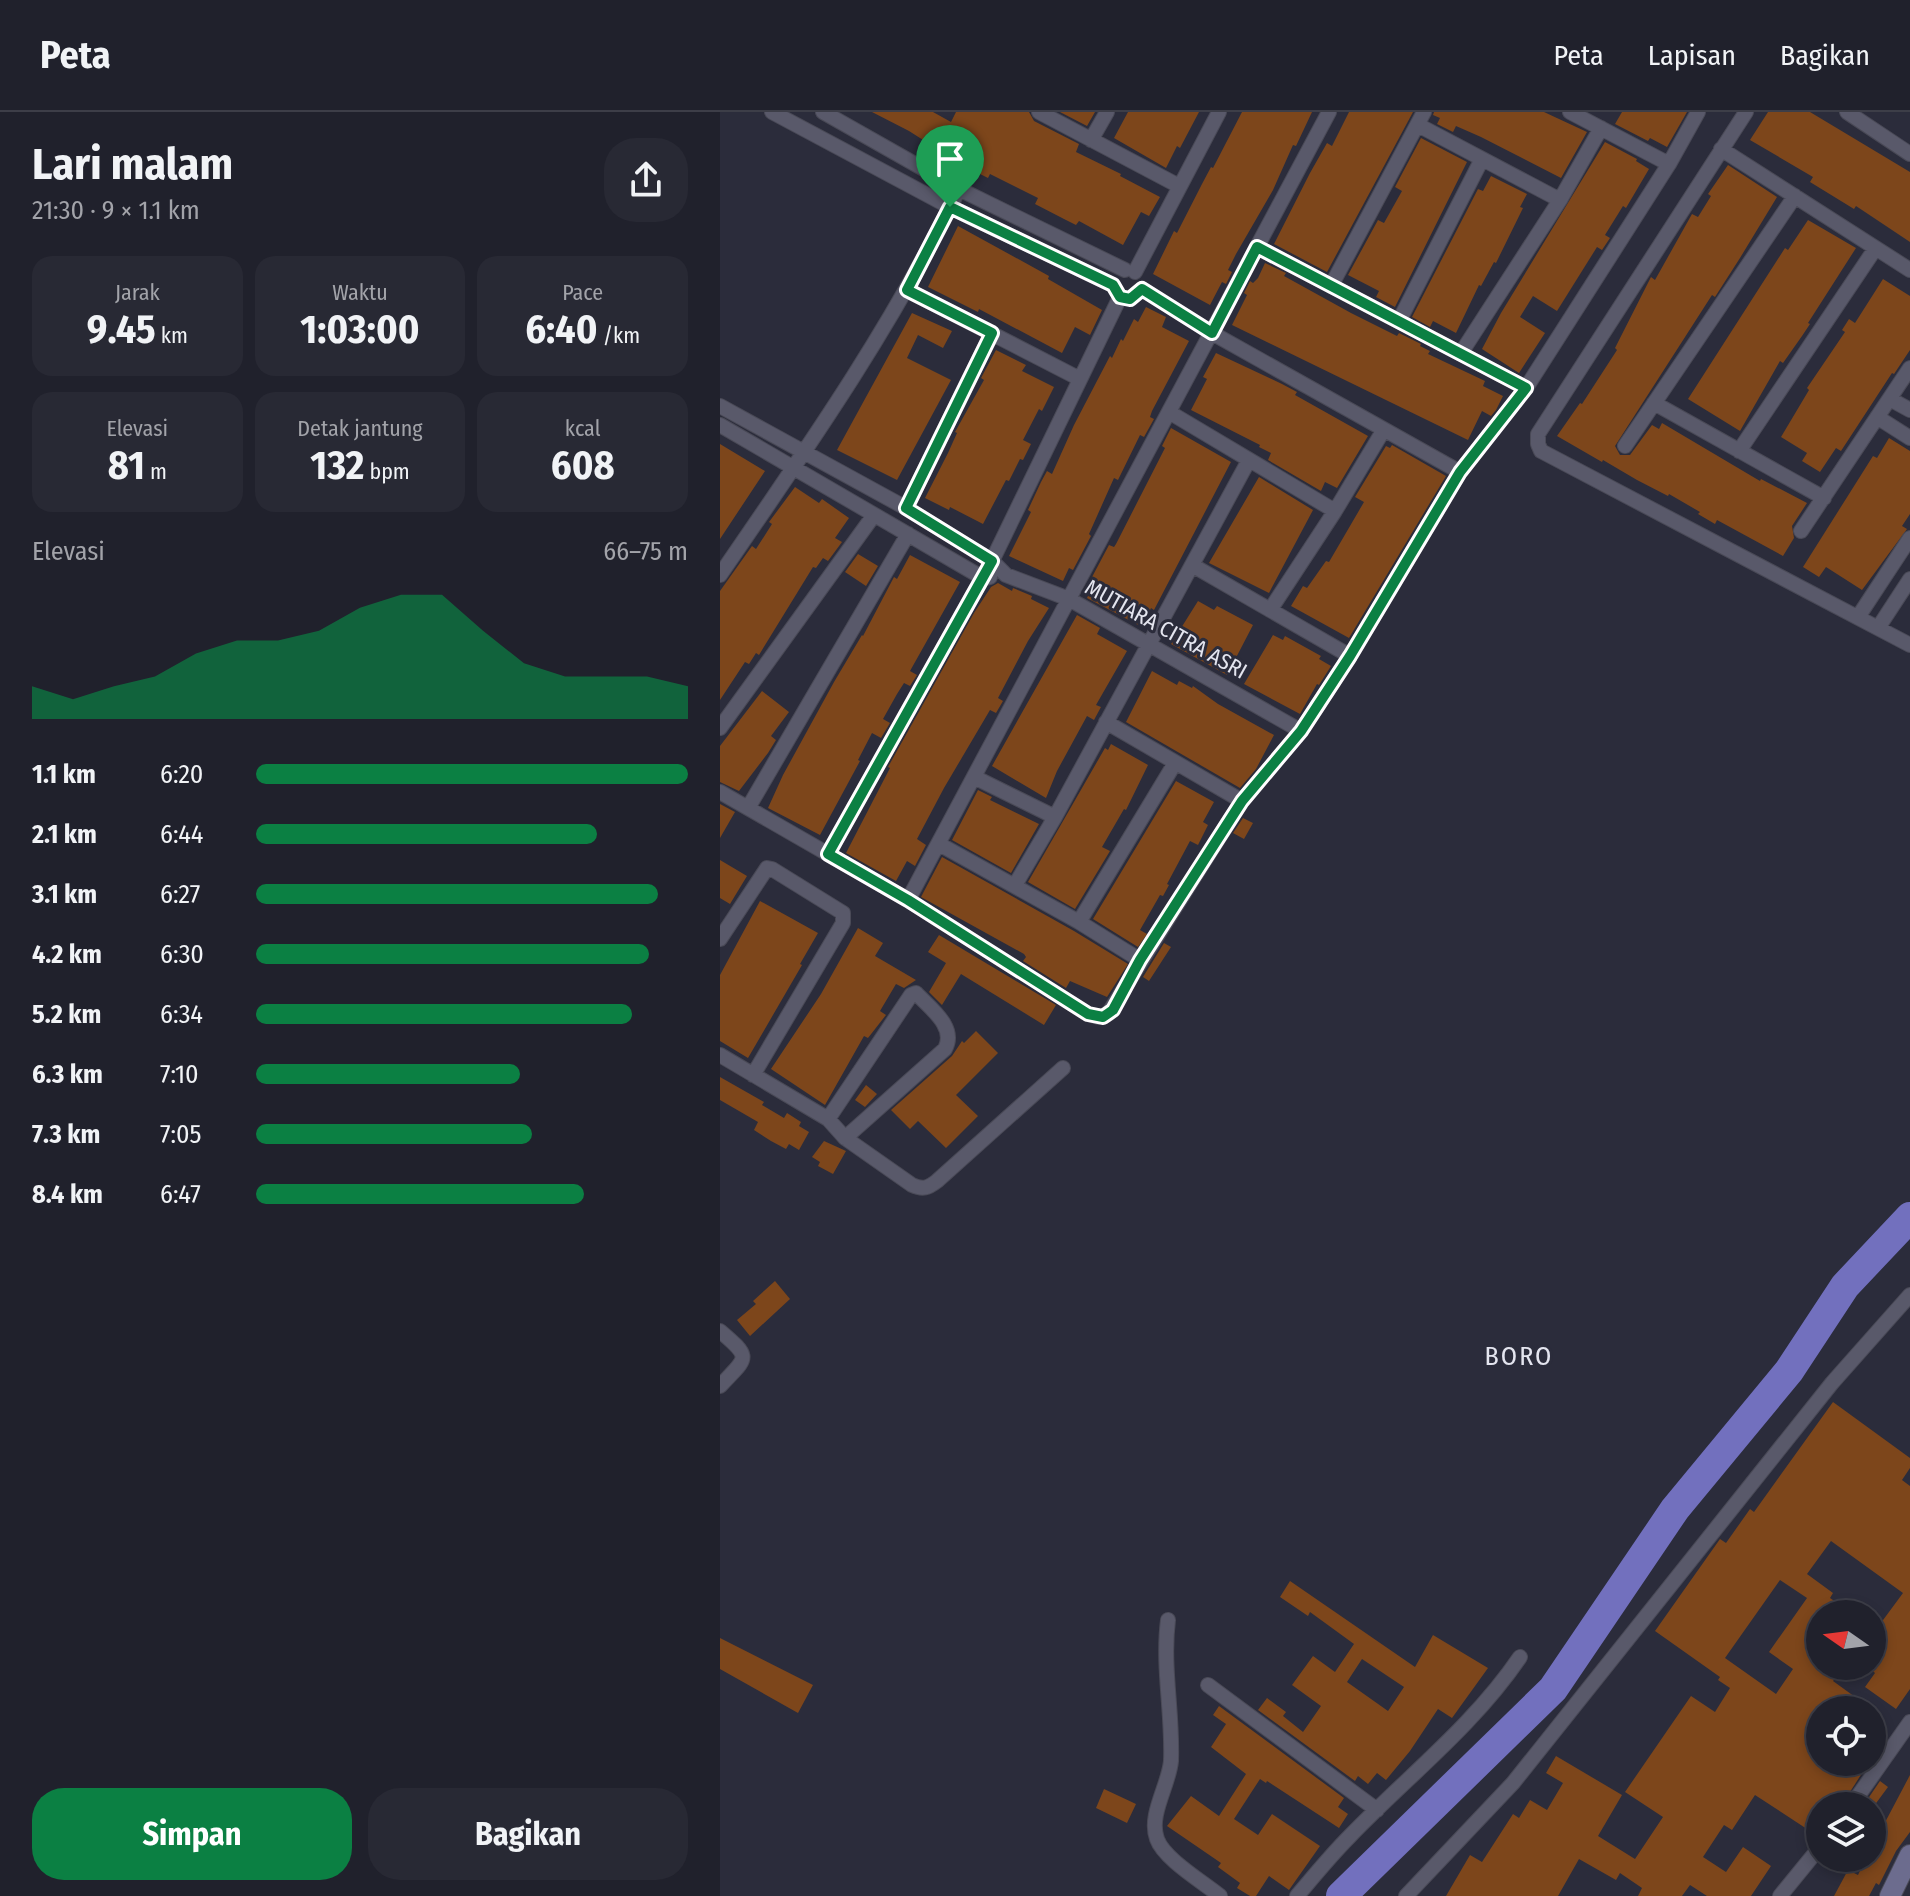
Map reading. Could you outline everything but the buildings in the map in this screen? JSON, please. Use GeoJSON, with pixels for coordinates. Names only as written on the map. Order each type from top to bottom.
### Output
{"type":"FeatureCollection","features":[{"type":"Feature","properties":{"kind":"street"},"geometry":{"type":"LineString","coordinates":[[772,112],[1130,299],[1142,289]]}},
{"type":"Feature","properties":{"kind":"street"},"geometry":{"type":"LineString","coordinates":[[823,112],[959,189],[1130,271],[1141,279],[1142,289]]}},
{"type":"Feature","properties":{"kind":"street"},"geometry":{"type":"LineString","coordinates":[[1039,112],[1179,186]]}},
{"type":"Feature","properties":{"kind":"street"},"geometry":{"type":"LineString","coordinates":[[1091,140],[1107,112]]}},
{"type":"Feature","properties":{"kind":"street"},"geometry":{"type":"LineString","coordinates":[[1130,271],[1219,112]]}},
{"type":"Feature","properties":{"kind":"street"},"geometry":{"type":"LineString","coordinates":[[908,900],[1329,112]]}},
{"type":"Feature","properties":{"kind":"street"},"geometry":{"type":"LineString","coordinates":[[1570,112],[1669,164]]}},
{"type":"Feature","properties":{"kind":"street"},"geometry":{"type":"LineString","coordinates":[[720,792],[908,900],[1094,1016],[1103,1017],[1113,1010],[1140,960],[1242,801],[1301,731],[1350,656],[1460,472],[1526,388],[1669,164],[1698,112]]}},
{"type":"Feature","properties":{"kind":"street"},"geometry":{"type":"LineString","coordinates":[[1746,112],[1538,434],[1538,444],[1541,451],[1910,645]]}},
{"type":"Feature","properties":{"kind":"street"},"geometry":{"type":"LineString","coordinates":[[1847,112],[1910,154]]}},
{"type":"Feature","properties":{"kind":"street"},"geometry":{"type":"LineString","coordinates":[[1331,286],[1421,118],[1482,159],[1560,200]]}},
{"type":"Feature","properties":{"kind":"street"},"geometry":{"type":"LineString","coordinates":[[1461,353],[1560,200],[1601,128]]}},
{"type":"Feature","properties":{"kind":"street"},"geometry":{"type":"LineString","coordinates":[[1721,149],[1910,270]]}},
{"type":"Feature","properties":{"kind":"street"},"geometry":{"type":"LineString","coordinates":[[1399,321],[1482,159]]}},
{"type":"Feature","properties":{"kind":"street"},"geometry":{"type":"LineString","coordinates":[[720,575],[805,454],[907,290],[959,189]]}},
{"type":"Feature","properties":{"kind":"street"},"geometry":{"type":"LineString","coordinates":[[1625,446],[1795,196]]}},
{"type":"Feature","properties":{"kind":"street"},"geometry":{"type":"LineString","coordinates":[[1257,247],[1526,388]]}},
{"type":"Feature","properties":{"kind":"street"},"geometry":{"type":"LineString","coordinates":[[1739,451],[1875,249]]}},
{"type":"Feature","properties":{"kind":"street"},"geometry":{"type":"LineString","coordinates":[[828,854],[992,561],[1080,379],[1117,291],[1118,273],[1130,271]]}},
{"type":"Feature","properties":{"kind":"street"},"geometry":{"type":"LineString","coordinates":[[1142,289],[1212,333],[1460,472]]}},
{"type":"Feature","properties":{"kind":"street"},"geometry":{"type":"LineString","coordinates":[[907,290],[1080,379]]}},
{"type":"Feature","properties":{"kind":"street"},"geometry":{"type":"LineString","coordinates":[[906,508],[992,333]]}},
{"type":"Feature","properties":{"kind":"street"},"geometry":{"type":"LineString","coordinates":[[1801,531],[1910,368]]}},
{"type":"Feature","properties":{"kind":"street"},"geometry":{"type":"LineString","coordinates":[[1890,399],[1910,410]]}},
{"type":"Feature","properties":{"kind":"street"},"geometry":{"type":"LineString","coordinates":[[1654,403],[1824,498]]}},
{"type":"Feature","properties":{"kind":"street","name":"MUTIARA CITRA ASRI"},"geometry":{"type":"LineString","coordinates":[[720,406],[906,508],[992,561],[1006,575],[1069,599],[1301,731]]}},
{"type":"Feature","properties":{"kind":"street"},"geometry":{"type":"LineString","coordinates":[[1169,412],[1335,511]]}},
{"type":"Feature","properties":{"kind":"street"},"geometry":{"type":"LineString","coordinates":[[1877,417],[1910,438]]}},
{"type":"Feature","properties":{"kind":"street"},"geometry":{"type":"LineString","coordinates":[[720,425],[983,578]]}},
{"type":"Feature","properties":{"kind":"street"},"geometry":{"type":"LineString","coordinates":[[1270,610],[1383,431]]}},
{"type":"Feature","properties":{"kind":"street"},"geometry":{"type":"LineString","coordinates":[[1015,885],[1249,460]]}},
{"type":"Feature","properties":{"kind":"street"},"geometry":{"type":"LineString","coordinates":[[720,728],[874,515]]}},
{"type":"Feature","properties":{"kind":"street"},"geometry":{"type":"LineString","coordinates":[[748,808],[908,534]]}},
{"type":"Feature","properties":{"kind":"street"},"geometry":{"type":"LineString","coordinates":[[1858,617],[1910,538]]}},
{"type":"Feature","properties":{"kind":"street"},"geometry":{"type":"LineString","coordinates":[[1192,565],[1350,656]]}},
{"type":"Feature","properties":{"kind":"street","name":"MUTIARA CITRA ASRI"},"geometry":{"type":"LineString","coordinates":[[983,578],[1006,575]]}},
{"type":"Feature","properties":{"kind":"street"},"geometry":{"type":"LineString","coordinates":[[1878,628],[1910,579]]}},
{"type":"Feature","properties":{"kind":"street"},"geometry":{"type":"LineString","coordinates":[[1106,722],[1242,801]]}},
{"type":"Feature","properties":{"kind":"street"},"geometry":{"type":"LineString","coordinates":[[1079,922],[1175,763]]}},
{"type":"Feature","properties":{"kind":"street"},"geometry":{"type":"LineString","coordinates":[[974,777],[1055,817]]}},
{"type":"Feature","properties":{"kind":"street"},"geometry":{"type":"LineString","coordinates":[[939,844],[1015,885],[1140,960]]}},
{"type":"Feature","properties":{"kind":"street"},"geometry":{"type":"LineString","coordinates":[[720,939],[767,868],[843,913],[843,923],[753,1075]]}},
{"type":"Feature","properties":{"kind":"street"},"geometry":{"type":"LineString","coordinates":[[828,1119],[911,995],[916,993],[946,1026],[950,1034],[945,1049],[845,1138]]}},
{"type":"Feature","properties":{"kind":"street"},"geometry":{"type":"LineString","coordinates":[[720,1055],[828,1119],[845,1138],[912,1185],[922,1188],[929,1187],[1063,1068]]}},
{"type":"Feature","properties":{"kind":"street"},"geometry":{"type":"LineString","coordinates":[[1406,1896],[1513,1783],[1832,1383],[1910,1295]]}},
{"type":"Feature","properties":{"kind":"street"},"geometry":{"type":"LineString","coordinates":[[720,1331],[744,1355],[743,1361],[720,1386]]}},
{"type":"Feature","properties":{"kind":"street"},"geometry":{"type":"LineString","coordinates":[[1168,1620],[1166,1652],[1171,1763],[1156,1822],[1156,1837],[1165,1852],[1220,1896]]}},
{"type":"Feature","properties":{"kind":"street"},"geometry":{"type":"LineString","coordinates":[[1297,1896],[1349,1837],[1478,1711],[1520,1657]]}},
{"type":"Feature","properties":{"kind":"street"},"geometry":{"type":"LineString","coordinates":[[1208,1685],[1377,1810]]}},
{"type":"Feature","properties":{"kind":"street"},"geometry":{"type":"LineString","coordinates":[[1861,1792],[1910,1722]]}},
{"type":"Feature","properties":{"kind":"street"},"geometry":{"type":"LineString","coordinates":[[1890,1896],[1910,1855]]}},
{"type":"Feature","properties":{"kind":"street"},"geometry":{"type":"LineString","coordinates":[[1780,1896],[1806,1864]]}},
{"type":"Feature","properties":{"kind":"waterway"},"geometry":{"type":"LineString","coordinates":[[1341,1896],[1553,1689],[1675,1509],[1789,1371],[1845,1286],[1910,1217]]}},
{"type":"Feature","properties":{"kind":"district","name":"BORO"},"geometry":{"type":"Point","coordinates":[1519,1356]}},
{"type":"Feature","properties":{"kind":"route"},"geometry":{"type":"LineString","coordinates":[[950,207],[1113,285],[1120,297],[1130,299],[1142,289],[1212,333],[1257,247],[1526,388],[1460,472],[1350,656],[1301,731],[1242,801],[1140,960],[1113,1010],[1103,1017],[1088,1014],[908,900],[828,854],[992,561],[906,508],[992,333],[907,290],[950,207]]}}]}
